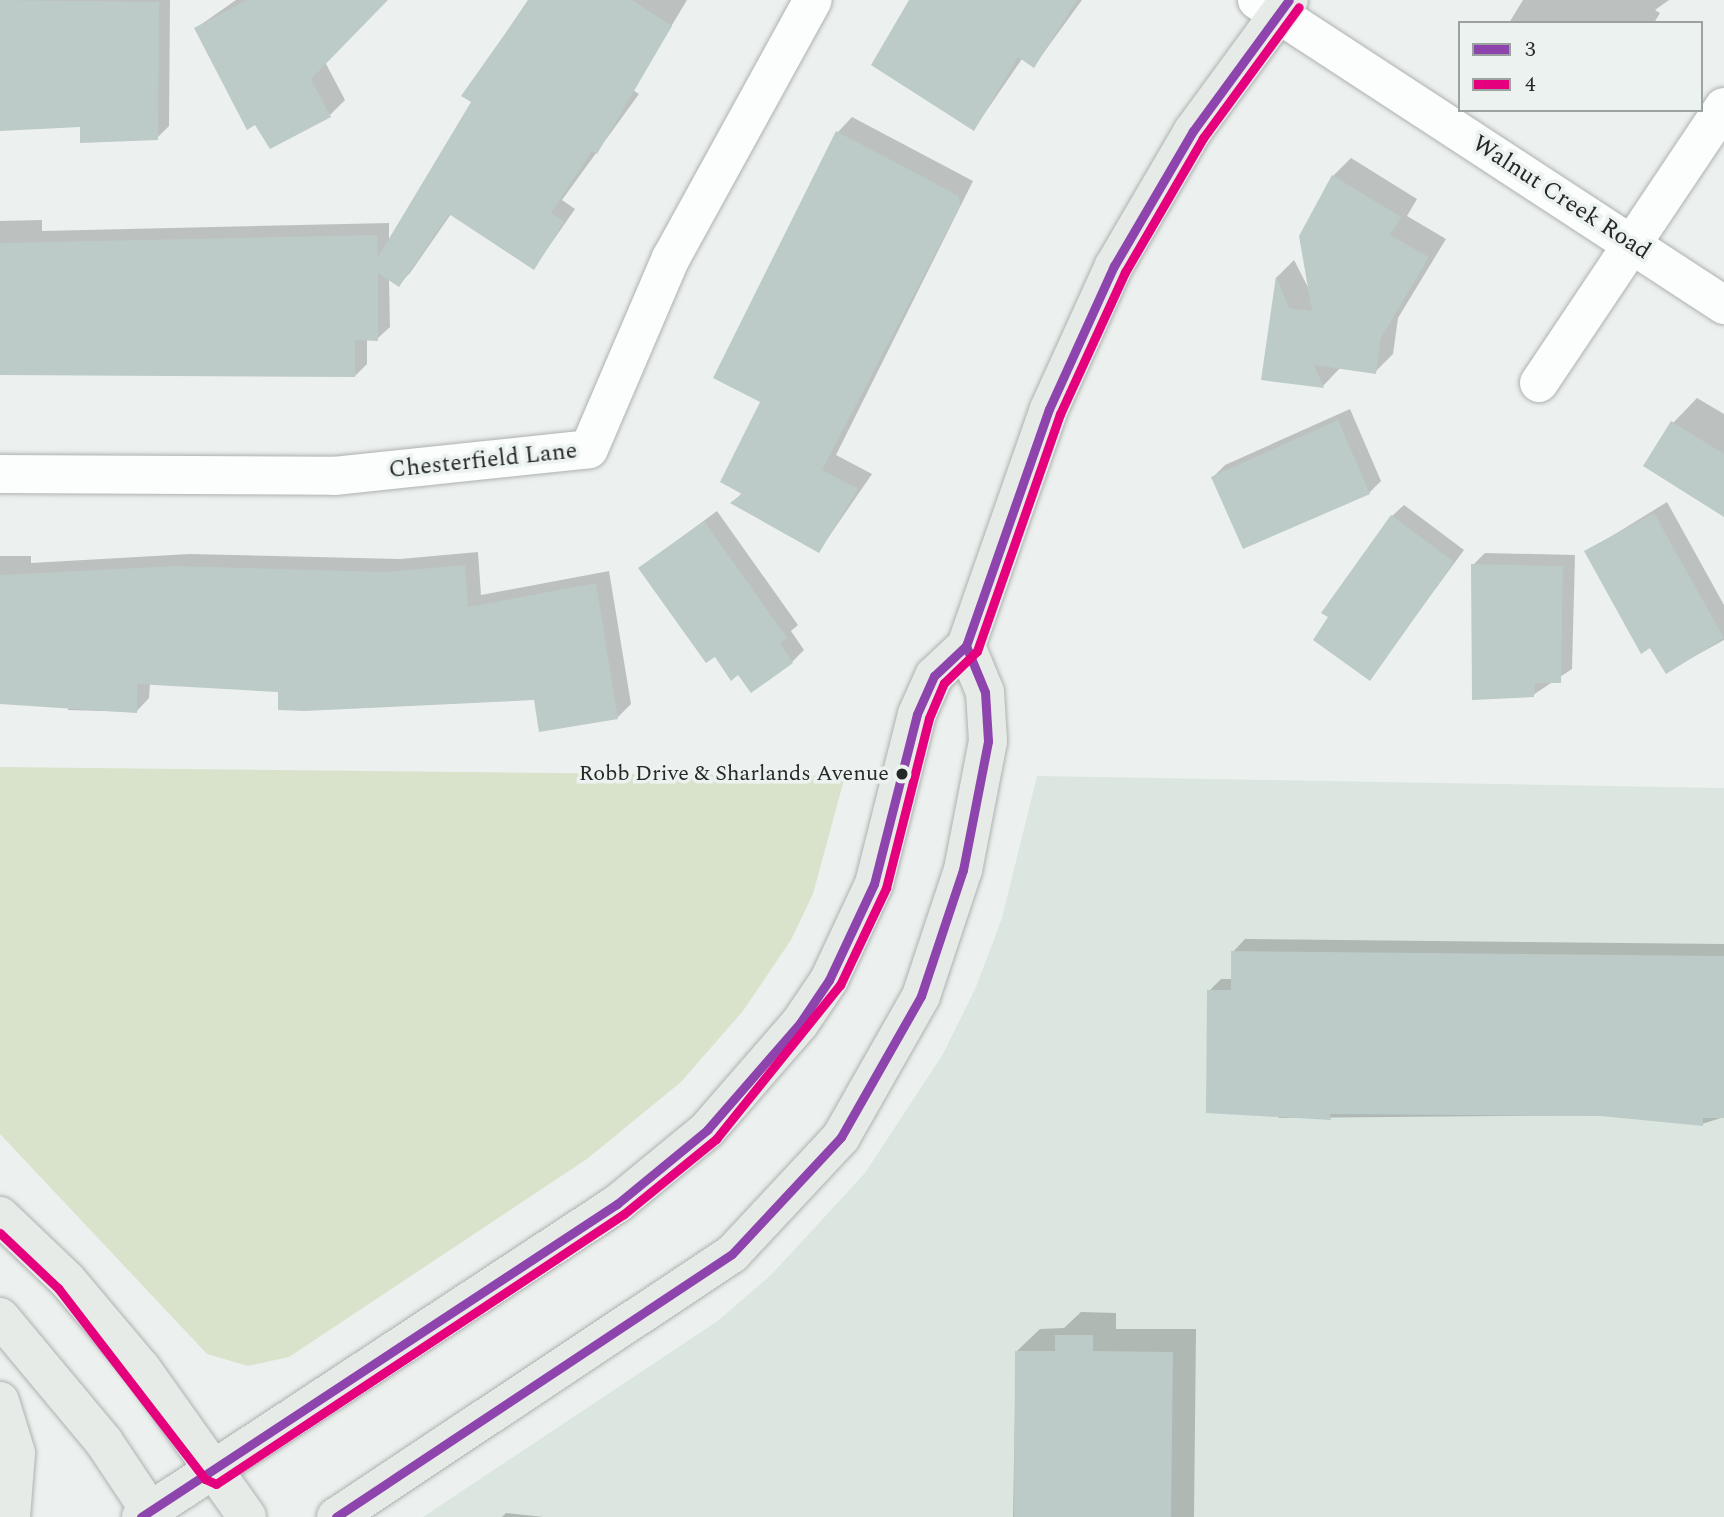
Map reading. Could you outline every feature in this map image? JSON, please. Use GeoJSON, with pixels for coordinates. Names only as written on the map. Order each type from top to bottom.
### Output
{"type":"FeatureCollection","features":[{"type":"Feature","properties":{"kind":"main road"},"geometry":{"type":"LineString","coordinates":[[0,1317],[104,1442],[149,1515],[617,1204],[707,1130],[829,980],[874,884],[916,714],[934,676],[966,646],[1049,408],[1114,266],[1193,131],[1274,4]]}},
{"type":"Feature","properties":{"kind":"main road"},"geometry":{"type":"LineString","coordinates":[[336,1517],[732,1254],[841,1137],[922,996],[963,870],[988,741],[985,692],[966,646]]}},
{"type":"Feature","properties":{"kind":"main road"},"geometry":{"type":"LineString","coordinates":[[0,1216],[67,1280],[247,1517]]}},
{"type":"Feature","properties":{"kind":"main road"},"geometry":{"type":"LineString","coordinates":[[0,1401],[16,1453],[11,1517]]}},
{"type":"Feature","properties":{"kind":"street","name":"Chesterfield Lane"},"geometry":{"type":"LineString","coordinates":[[0,474],[334,476],[589,449],[671,258],[813,0]]}},
{"type":"Feature","properties":{"kind":"street","name":"Walnut Creek Road"},"geometry":{"type":"LineString","coordinates":[[1274,4],[1724,305]]}},
{"type":"Feature","properties":{"kind":"street"},"geometry":{"type":"LineString","coordinates":[[1539,383],[1630,243],[1724,107]]}},
{"type":"Feature","properties":{"kind":"shaded area"},"geometry":{"type":"Polygon","coordinates":[[[1037,776],[1724,788],[1724,1517],[423,1517],[719,1320],[771,1275],[865,1173],[943,1054],[976,987],[1002,918],[1037,776]]]}},
{"type":"Feature","properties":{"kind":"green space"},"geometry":{"type":"Polygon","coordinates":[[[0,767],[845,776],[813,894],[791,940],[743,1011],[681,1082],[587,1159],[289,1357],[248,1366],[207,1354],[0,1134],[0,767]]]}},
{"type":"Feature","properties":{"kind":"building"},"geometry":{"type":"Polygon","coordinates":[[[0,0],[159,2],[158,140],[80,143],[80,127],[0,131],[0,0]]]}},
{"type":"Feature","properties":{"kind":"building"},"geometry":{"type":"Polygon","coordinates":[[[247,0],[388,0],[311,79],[331,117],[270,149],[255,125],[247,130],[194,28],[247,0]]]}},
{"type":"Feature","properties":{"kind":"building"},"geometry":{"type":"Polygon","coordinates":[[[529,0],[632,0],[672,26],[597,154],[592,151],[551,213],[564,222],[534,270],[449,214],[399,287],[378,273],[378,341],[355,340],[355,377],[0,375],[0,243],[377,235],[378,257],[471,102],[461,96],[529,0]]]}},
{"type":"Feature","properties":{"kind":"building"},"geometry":{"type":"Polygon","coordinates":[[[909,0],[1077,0],[1034,68],[1018,57],[974,131],[871,65],[909,0]]]}},
{"type":"Feature","properties":{"kind":"building"},"geometry":{"type":"Polygon","coordinates":[[[836,131],[959,196],[960,206],[822,470],[858,489],[819,553],[730,503],[742,494],[720,482],[760,402],[713,378],[836,131]]]}},
{"type":"Feature","properties":{"kind":"building"},"geometry":{"type":"Polygon","coordinates":[[[1332,175],[1401,217],[1390,235],[1429,257],[1381,338],[1376,374],[1314,365],[1324,388],[1261,380],[1276,276],[1289,308],[1312,311],[1299,236],[1332,175]]]}},
{"type":"Feature","properties":{"kind":"building"},"geometry":{"type":"Polygon","coordinates":[[[1338,420],[1370,494],[1243,549],[1211,477],[1338,420]]]}},
{"type":"Feature","properties":{"kind":"building"},"geometry":{"type":"Polygon","coordinates":[[[1671,421],[1724,454],[1724,517],[1643,466],[1671,421]]]}},
{"type":"Feature","properties":{"kind":"building"},"geometry":{"type":"Polygon","coordinates":[[[1654,513],[1724,638],[1666,674],[1650,648],[1641,654],[1584,551],[1654,513]]]}},
{"type":"Feature","properties":{"kind":"building"},"geometry":{"type":"Polygon","coordinates":[[[1391,515],[1454,562],[1370,681],[1313,640],[1328,617],[1321,613],[1391,515]]]}},
{"type":"Feature","properties":{"kind":"building"},"geometry":{"type":"Polygon","coordinates":[[[704,521],[787,638],[780,643],[793,663],[751,693],[738,675],[731,681],[715,657],[706,663],[638,568],[704,521]]]}},
{"type":"Feature","properties":{"kind":"building"},"geometry":{"type":"Polygon","coordinates":[[[1471,564],[1563,566],[1561,683],[1535,683],[1534,697],[1472,700],[1471,564]]]}},
{"type":"Feature","properties":{"kind":"building"},"geometry":{"type":"Polygon","coordinates":[[[465,565],[468,607],[596,583],[618,719],[539,732],[534,700],[278,710],[278,692],[137,684],[137,713],[0,704],[0,575],[176,566],[385,572],[465,565]]]}},
{"type":"Feature","properties":{"kind":"building"},"geometry":{"type":"Polygon","coordinates":[[[1231,951],[1724,956],[1724,1118],[1703,1118],[1703,1126],[1601,1116],[1330,1114],[1331,1120],[1206,1113],[1207,990],[1231,990],[1231,951]]]}},
{"type":"Feature","properties":{"kind":"building"},"geometry":{"type":"Polygon","coordinates":[[[1055,1335],[1093,1335],[1093,1351],[1173,1352],[1171,1517],[1014,1517],[1015,1351],[1055,1351],[1055,1335]]]}},
{"type":"Feature","properties":{"kind":"transit line","name":"3"},"geometry":{"type":"LineString","coordinates":[[141,1517],[617,1204],[707,1130],[800,1023],[829,980],[874,884],[917,714],[934,676],[966,646],[1049,409],[1114,266],[1193,131],[1289,0]]}},
{"type":"Feature","properties":{"kind":"transit line","name":"4"},"geometry":{"type":"LineString","coordinates":[[0,1233],[58,1288],[205,1479],[216,1484],[624,1214],[716,1139],[840,985],[886,888],[929,718],[944,683],[977,651],[1060,414],[1125,272],[1203,138],[1299,7]]}},
{"type":"Feature","properties":{"kind":"transit line","name":"3"},"geometry":{"type":"LineString","coordinates":[[336,1517],[732,1254],[841,1137],[921,996],[963,870],[988,741],[985,692],[966,646]]}},
{"type":"Feature","properties":{"kind":"place","name":"Robb Drive & Sharlands Avenue"},"geometry":{"type":"Point","coordinates":[902,774]}}]}
